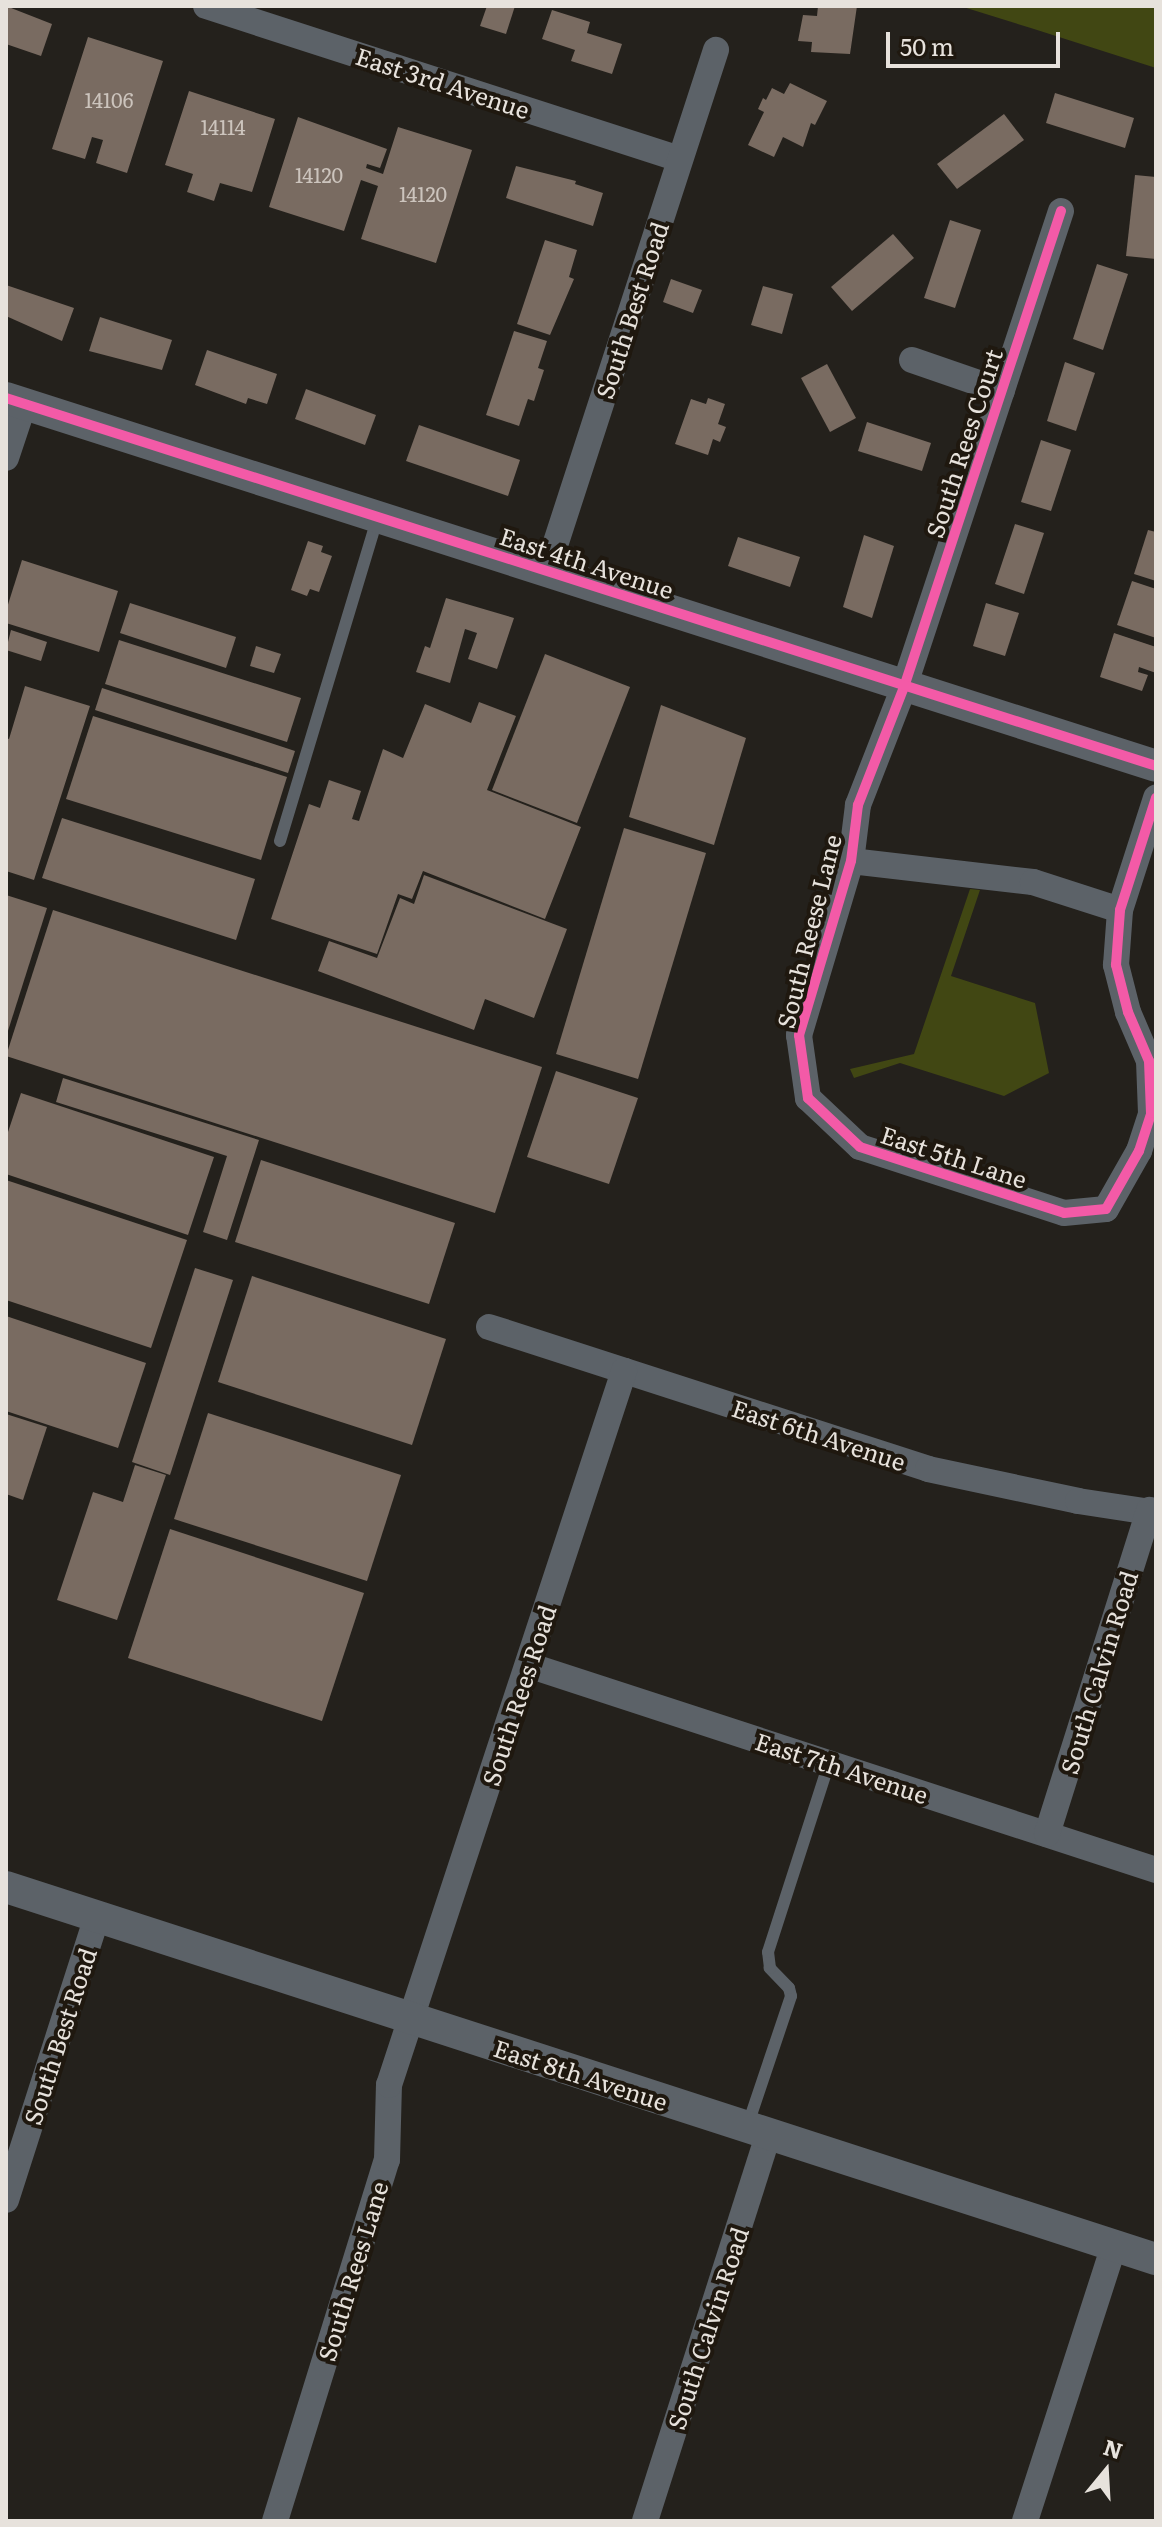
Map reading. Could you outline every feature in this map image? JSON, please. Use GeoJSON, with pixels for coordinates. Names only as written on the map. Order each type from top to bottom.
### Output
{"type":"FeatureCollection","features":[{"type":"Feature","properties":{"kind":"street","name":"East 3rd Avenue"},"geometry":{"type":"LineString","coordinates":[[206,6],[680,159]]}},
{"type":"Feature","properties":{"kind":"street","name":"South Best Road"},"geometry":{"type":"LineString","coordinates":[[547,570],[716,50]]}},
{"type":"Feature","properties":{"kind":"street","name":"South Rees Court"},"geometry":{"type":"LineString","coordinates":[[904,687],[1061,211]]}},
{"type":"Feature","properties":{"kind":"street"},"geometry":{"type":"LineString","coordinates":[[912,360],[1002,391]]}},
{"type":"Feature","properties":{"kind":"street","name":"East 4th Avenue"},"geometry":{"type":"LineString","coordinates":[[15,401],[1156,766]]}},
{"type":"Feature","properties":{"kind":"street"},"geometry":{"type":"LineString","coordinates":[[6,458],[15,401]]}},
{"type":"Feature","properties":{"kind":"street","name":"South Reese Lane"},"geometry":{"type":"LineString","coordinates":[[808,1098],[799,1035],[851,861],[858,805],[904,687]]}},
{"type":"Feature","properties":{"kind":"street"},"geometry":{"type":"LineString","coordinates":[[851,861],[1033,882],[1120,910],[1156,798]]}},
{"type":"Feature","properties":{"kind":"street","name":"East 5th Lane"},"geometry":{"type":"LineString","coordinates":[[808,1098],[860,1147],[1064,1213],[1106,1209],[1139,1151],[1151,1113],[1149,1061],[1128,1012],[1116,965],[1120,910]]}},
{"type":"Feature","properties":{"kind":"street","name":"East 6th Avenue"},"geometry":{"type":"LineString","coordinates":[[489,1327],[928,1469],[1078,1501],[1152,1512]]}},
{"type":"Feature","properties":{"kind":"street","name":"South Rees Road"},"geometry":{"type":"LineString","coordinates":[[412,2018],[624,1371]]}},
{"type":"Feature","properties":{"kind":"street","name":"South Calvin Road"},"geometry":{"type":"LineString","coordinates":[[1047,1834],[1152,1512]]}},
{"type":"Feature","properties":{"kind":"street","name":"East 7th Avenue"},"geometry":{"type":"LineString","coordinates":[[528,1665],[1156,1870]]}},
{"type":"Feature","properties":{"kind":"street","name":"East 8th Avenue"},"geometry":{"type":"LineString","coordinates":[[6,1887],[1156,2259]]}},
{"type":"Feature","properties":{"kind":"street","name":"South Best Road"},"geometry":{"type":"LineString","coordinates":[[6,2200],[97,1917]]}},
{"type":"Feature","properties":{"kind":"street","name":"South Rees Lane"},"geometry":{"type":"LineString","coordinates":[[275,2521],[387,2160],[389,2085],[412,2018]]}},
{"type":"Feature","properties":{"kind":"street","name":"South Calvin Road"},"geometry":{"type":"LineString","coordinates":[[645,2521],[758,2131]]}},
{"type":"Feature","properties":{"kind":"street"},"geometry":{"type":"LineString","coordinates":[[1025,2521],[1114,2245]]}},
{"type":"Feature","properties":{"kind":"lane"},"geometry":{"type":"LineString","coordinates":[[280,841],[339,656],[378,516]]}},
{"type":"Feature","properties":{"kind":"lane"},"geometry":{"type":"LineString","coordinates":[[758,2131],[791,1996],[789,1988],[770,1968],[768,1952],[829,1763]]}},
{"type":"Feature","properties":{"kind":"green space"},"geometry":{"type":"Polygon","coordinates":[[[960,6],[1156,6],[1156,68],[1034,29],[960,6]]]}},
{"type":"Feature","properties":{"kind":"green space"},"geometry":{"type":"Polygon","coordinates":[[[970,889],[980,890],[951,976],[1035,1003],[1049,1073],[1004,1096],[900,1063],[854,1078],[850,1069],[914,1054],[970,889]]]}},
{"type":"Feature","properties":{"kind":"building"},"geometry":{"type":"Polygon","coordinates":[[[6,6],[52,24],[41,56],[6,44],[6,6]]]}},
{"type":"Feature","properties":{"kind":"building"},"geometry":{"type":"Polygon","coordinates":[[[487,6],[515,6],[506,34],[480,26],[487,6]]]}},
{"type":"Feature","properties":{"kind":"building"},"geometry":{"type":"Polygon","coordinates":[[[818,6],[857,6],[850,54],[811,52],[812,42],[798,41],[803,15],[817,16],[818,6]]]}},
{"type":"Feature","properties":{"kind":"building"},"geometry":{"type":"Polygon","coordinates":[[[552,10],[590,22],[587,33],[622,44],[612,74],[571,61],[575,50],[542,39],[552,10]]]}},
{"type":"Feature","properties":{"kind":"building"},"geometry":{"type":"Polygon","coordinates":[[[88,37],[163,61],[127,173],[96,163],[103,140],[92,137],[85,159],[52,149],[88,37]]]}},
{"type":"Feature","properties":{"kind":"building"},"geometry":{"type":"Polygon","coordinates":[[[790,83],[827,101],[815,125],[811,123],[803,147],[783,137],[774,157],[748,145],[764,112],[758,109],[763,98],[766,100],[772,88],[784,94],[790,83]]]}},
{"type":"Feature","properties":{"kind":"building"},"geometry":{"type":"Polygon","coordinates":[[[189,91],[275,119],[252,192],[220,183],[214,201],[187,192],[193,174],[165,165],[189,91]]]}},
{"type":"Feature","properties":{"kind":"building"},"geometry":{"type":"Polygon","coordinates":[[[1055,93],[1134,118],[1125,148],[1046,123],[1055,93]]]}},
{"type":"Feature","properties":{"kind":"building"},"geometry":{"type":"Polygon","coordinates":[[[1004,114],[1024,140],[957,189],[937,164],[1004,114]]]}},
{"type":"Feature","properties":{"kind":"building"},"geometry":{"type":"Polygon","coordinates":[[[298,117],[387,149],[380,168],[367,164],[366,168],[383,174],[398,127],[472,150],[436,263],[361,239],[378,186],[361,180],[344,231],[269,207],[298,117]]]}},
{"type":"Feature","properties":{"kind":"building"},"geometry":{"type":"Polygon","coordinates":[[[516,166],[576,181],[575,184],[603,193],[593,226],[506,198],[516,166]]]}},
{"type":"Feature","properties":{"kind":"building"},"geometry":{"type":"Polygon","coordinates":[[[1135,175],[1156,177],[1156,259],[1126,256],[1135,175]]]}},
{"type":"Feature","properties":{"kind":"building"},"geometry":{"type":"Polygon","coordinates":[[[950,220],[981,230],[955,308],[924,298],[950,220]]]}},
{"type":"Feature","properties":{"kind":"building"},"geometry":{"type":"Polygon","coordinates":[[[893,234],[914,258],[852,311],[831,287],[893,234]]]}},
{"type":"Feature","properties":{"kind":"building"},"geometry":{"type":"Polygon","coordinates":[[[545,240],[577,250],[569,277],[574,279],[550,335],[517,324],[545,240]]]}},
{"type":"Feature","properties":{"kind":"building"},"geometry":{"type":"Polygon","coordinates":[[[1097,264],[1128,274],[1103,350],[1073,339],[1097,264]]]}},
{"type":"Feature","properties":{"kind":"building"},"geometry":{"type":"Polygon","coordinates":[[[671,279],[702,290],[693,313],[663,302],[671,279]]]}},
{"type":"Feature","properties":{"kind":"building"},"geometry":{"type":"Polygon","coordinates":[[[6,285],[74,308],[62,341],[6,316],[6,285]]]}},
{"type":"Feature","properties":{"kind":"building"},"geometry":{"type":"Polygon","coordinates":[[[763,286],[793,294],[782,334],[751,325],[763,286]]]}},
{"type":"Feature","properties":{"kind":"building"},"geometry":{"type":"Polygon","coordinates":[[[100,317],[172,340],[162,370],[89,351],[100,317]]]}},
{"type":"Feature","properties":{"kind":"building"},"geometry":{"type":"Polygon","coordinates":[[[514,331],[547,341],[538,368],[544,370],[534,401],[528,399],[519,426],[486,415],[514,331]]]}},
{"type":"Feature","properties":{"kind":"building"},"geometry":{"type":"Polygon","coordinates":[[[207,350],[277,374],[267,404],[248,398],[246,404],[195,385],[207,350]]]}},
{"type":"Feature","properties":{"kind":"building"},"geometry":{"type":"Polygon","coordinates":[[[1065,362],[1095,373],[1076,431],[1047,421],[1065,362]]]}},
{"type":"Feature","properties":{"kind":"building"},"geometry":{"type":"Polygon","coordinates":[[[827,364],[856,418],[830,432],[801,378],[827,364]]]}},
{"type":"Feature","properties":{"kind":"building"},"geometry":{"type":"Polygon","coordinates":[[[306,389],[376,415],[365,445],[295,419],[306,389]]]}},
{"type":"Feature","properties":{"kind":"building"},"geometry":{"type":"Polygon","coordinates":[[[708,398],[725,404],[718,424],[726,427],[720,442],[713,439],[708,455],[675,444],[691,399],[706,404],[708,398]]]}},
{"type":"Feature","properties":{"kind":"building"},"geometry":{"type":"Polygon","coordinates":[[[867,422],[931,443],[922,471],[858,451],[867,422]]]}},
{"type":"Feature","properties":{"kind":"building"},"geometry":{"type":"Polygon","coordinates":[[[419,425],[520,460],[508,496],[406,461],[419,425]]]}},
{"type":"Feature","properties":{"kind":"building"},"geometry":{"type":"Polygon","coordinates":[[[1041,440],[1071,450],[1051,511],[1021,502],[1041,440]]]}},
{"type":"Feature","properties":{"kind":"building"},"geometry":{"type":"Polygon","coordinates":[[[1015,524],[1044,533],[1024,594],[995,584],[1015,524]]]}},
{"type":"Feature","properties":{"kind":"building"},"geometry":{"type":"Polygon","coordinates":[[[1148,530],[1156,532],[1156,581],[1134,574],[1148,530]]]}},
{"type":"Feature","properties":{"kind":"building"},"geometry":{"type":"Polygon","coordinates":[[[864,535],[894,546],[872,618],[843,607],[864,535]]]}},
{"type":"Feature","properties":{"kind":"building"},"geometry":{"type":"Polygon","coordinates":[[[738,537],[800,557],[790,587],[728,566],[738,537]]]}},
{"type":"Feature","properties":{"kind":"building"},"geometry":{"type":"Polygon","coordinates":[[[308,541],[323,546],[321,552],[332,556],[319,592],[310,589],[307,596],[291,590],[308,541]]]}},
{"type":"Feature","properties":{"kind":"building"},"geometry":{"type":"Polygon","coordinates":[[[22,560],[118,591],[99,652],[6,623],[6,611],[22,560]]]}},
{"type":"Feature","properties":{"kind":"building"},"geometry":{"type":"Polygon","coordinates":[[[1132,581],[1156,589],[1156,638],[1117,625],[1132,581]]]}},
{"type":"Feature","properties":{"kind":"building"},"geometry":{"type":"Polygon","coordinates":[[[446,598],[514,618],[497,669],[468,659],[477,633],[465,629],[450,683],[416,672],[425,646],[430,648],[446,598]]]}},
{"type":"Feature","properties":{"kind":"building"},"geometry":{"type":"Polygon","coordinates":[[[130,603],[236,637],[226,668],[120,633],[130,603]]]}},
{"type":"Feature","properties":{"kind":"building"},"geometry":{"type":"Polygon","coordinates":[[[986,603],[1019,613],[1005,656],[973,646],[986,603]]]}},
{"type":"Feature","properties":{"kind":"building"},"geometry":{"type":"Polygon","coordinates":[[[11,630],[47,642],[41,661],[6,650],[11,630]]]}},
{"type":"Feature","properties":{"kind":"building"},"geometry":{"type":"Polygon","coordinates":[[[1114,633],[1156,647],[1156,673],[1139,667],[1138,672],[1148,675],[1142,691],[1100,677],[1114,633]]]}},
{"type":"Feature","properties":{"kind":"building"},"geometry":{"type":"Polygon","coordinates":[[[119,640],[301,698],[287,742],[105,684],[119,640]]]}},
{"type":"Feature","properties":{"kind":"building"},"geometry":{"type":"Polygon","coordinates":[[[256,646],[281,654],[274,673],[250,666],[256,646]]]}},
{"type":"Feature","properties":{"kind":"building"},"geometry":{"type":"Polygon","coordinates":[[[545,654],[630,687],[577,823],[492,790],[545,654]]]}},
{"type":"Feature","properties":{"kind":"building"},"geometry":{"type":"Polygon","coordinates":[[[25,686],[90,706],[34,880],[6,871],[6,738],[9,739],[25,686]]]}},
{"type":"Feature","properties":{"kind":"building"},"geometry":{"type":"Polygon","coordinates":[[[102,688],[295,751],[288,773],[95,710],[102,688]]]}},
{"type":"Feature","properties":{"kind":"building"},"geometry":{"type":"Polygon","coordinates":[[[479,702],[516,716],[487,790],[581,827],[545,919],[423,871],[412,899],[398,894],[377,954],[271,919],[309,804],[320,808],[329,780],[361,791],[352,819],[359,821],[383,749],[403,758],[425,704],[471,723],[479,702]]]}},
{"type":"Feature","properties":{"kind":"building"},"geometry":{"type":"Polygon","coordinates":[[[661,705],[746,738],[714,845],[629,817],[661,705]]]}},
{"type":"Feature","properties":{"kind":"building"},"geometry":{"type":"Polygon","coordinates":[[[93,716],[287,777],[261,860],[66,799],[93,716]]]}},
{"type":"Feature","properties":{"kind":"building"},"geometry":{"type":"Polygon","coordinates":[[[62,818],[255,879],[236,940],[42,878],[62,818]]]}},
{"type":"Feature","properties":{"kind":"building"},"geometry":{"type":"Polygon","coordinates":[[[624,828],[706,853],[638,1079],[556,1054],[624,828]]]}},
{"type":"Feature","properties":{"kind":"building"},"geometry":{"type":"Polygon","coordinates":[[[424,875],[567,929],[534,1018],[485,999],[474,1030],[318,971],[329,941],[377,958],[400,898],[414,904],[424,875]]]}},
{"type":"Feature","properties":{"kind":"building"},"geometry":{"type":"Polygon","coordinates":[[[6,895],[47,908],[7,1034],[6,1034],[6,895]]]}},
{"type":"Feature","properties":{"kind":"building"},"geometry":{"type":"Polygon","coordinates":[[[53,910],[542,1067],[495,1213],[6,1056],[53,910]]]}},
{"type":"Feature","properties":{"kind":"building"},"geometry":{"type":"Polygon","coordinates":[[[556,1071],[638,1098],[609,1184],[527,1157],[556,1071]]]}},
{"type":"Feature","properties":{"kind":"building"},"geometry":{"type":"Polygon","coordinates":[[[63,1078],[259,1140],[227,1240],[203,1232],[227,1156],[56,1102],[63,1078]]]}},
{"type":"Feature","properties":{"kind":"building"},"geometry":{"type":"Polygon","coordinates":[[[21,1093],[214,1157],[188,1235],[6,1174],[6,1138],[21,1093]]]}},
{"type":"Feature","properties":{"kind":"building"},"geometry":{"type":"Polygon","coordinates":[[[261,1160],[455,1223],[429,1304],[235,1242],[261,1160]]]}},
{"type":"Feature","properties":{"kind":"building"},"geometry":{"type":"Polygon","coordinates":[[[6,1180],[187,1240],[151,1348],[6,1300],[6,1180]]]}},
{"type":"Feature","properties":{"kind":"building"},"geometry":{"type":"Polygon","coordinates":[[[195,1268],[233,1280],[170,1475],[132,1462],[195,1268]]]}},
{"type":"Feature","properties":{"kind":"building"},"geometry":{"type":"Polygon","coordinates":[[[252,1276],[446,1339],[412,1445],[218,1382],[252,1276]]]}},
{"type":"Feature","properties":{"kind":"building"},"geometry":{"type":"Polygon","coordinates":[[[6,1316],[146,1363],[118,1448],[6,1411],[6,1316]]]}},
{"type":"Feature","properties":{"kind":"building"},"geometry":{"type":"Polygon","coordinates":[[[208,1413],[401,1475],[367,1581],[174,1519],[208,1413]]]}},
{"type":"Feature","properties":{"kind":"building"},"geometry":{"type":"Polygon","coordinates":[[[6,1414],[47,1427],[23,1500],[6,1494],[6,1414]]]}},
{"type":"Feature","properties":{"kind":"building"},"geometry":{"type":"Polygon","coordinates":[[[135,1465],[166,1475],[117,1620],[57,1600],[93,1492],[123,1502],[135,1465]]]}},
{"type":"Feature","properties":{"kind":"building"},"geometry":{"type":"Polygon","coordinates":[[[170,1529],[364,1593],[322,1721],[128,1658],[170,1529]]]}},
{"type":"Feature","properties":{"kind":"cycle path"},"geometry":{"type":"LineString","coordinates":[[1061,211],[904,687],[858,805],[851,861],[799,1035],[808,1098],[860,1147],[1064,1213],[1106,1209],[1139,1151],[1151,1113],[1149,1061],[1128,1012],[1116,965],[1120,910],[1156,798]]}},
{"type":"Feature","properties":{"kind":"cycle path"},"geometry":{"type":"LineString","coordinates":[[6,398],[1156,766]]}}]}
